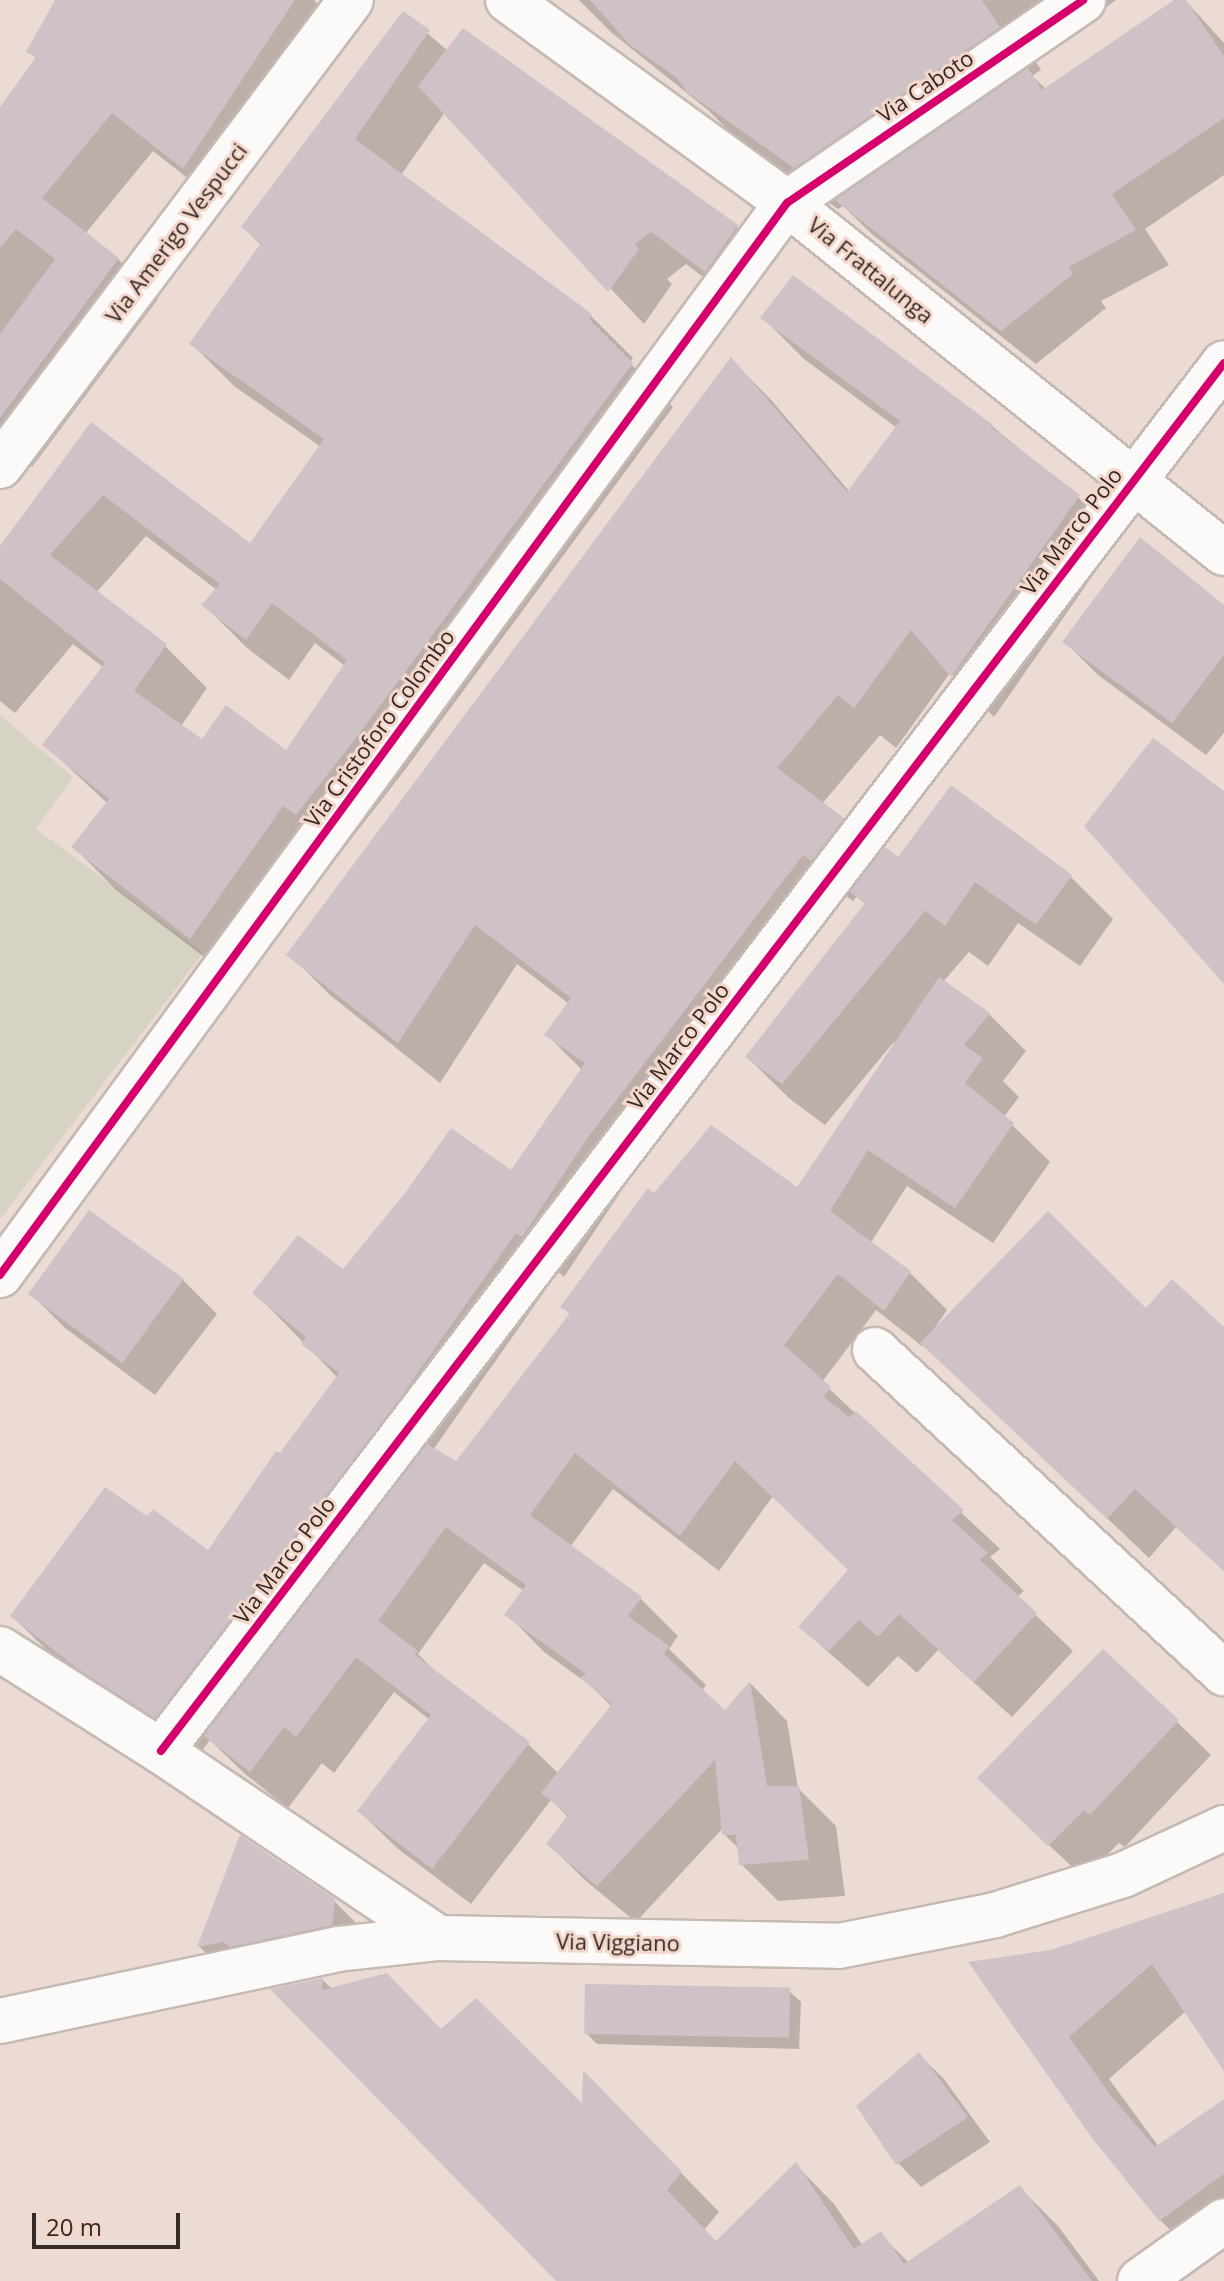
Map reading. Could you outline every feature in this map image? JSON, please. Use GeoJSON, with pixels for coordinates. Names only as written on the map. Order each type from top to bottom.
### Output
{"type":"FeatureCollection","features":[{"type":"Feature","properties":{"kind":"street","name":"Via Amerigo Vespucci"},"geometry":{"type":"LineString","coordinates":[[0,466],[351,0]]}},
{"type":"Feature","properties":{"kind":"street","name":"Via Frattalunga"},"geometry":{"type":"LineString","coordinates":[[508,0],[787,203],[1224,553]]}},
{"type":"Feature","properties":{"kind":"street","name":"Via Caboto"},"geometry":{"type":"LineString","coordinates":[[787,203],[1083,0]]}},
{"type":"Feature","properties":{"kind":"street","name":"Via Cristoforo Colombo"},"geometry":{"type":"LineString","coordinates":[[0,1275],[787,203]]}},
{"type":"Feature","properties":{"kind":"street","name":"Via Marco Polo"},"geometry":{"type":"LineString","coordinates":[[161,1751],[1224,363]]}},
{"type":"Feature","properties":{"kind":"street"},"geometry":{"type":"LineString","coordinates":[[875,1350],[1224,1673]]}},
{"type":"Feature","properties":{"kind":"street"},"geometry":{"type":"LineString","coordinates":[[0,1649],[161,1751],[438,1938]]}},
{"type":"Feature","properties":{"kind":"street","name":"Via Viggiano"},"geometry":{"type":"LineString","coordinates":[[0,2021],[338,1949],[438,1938],[839,1946],[995,1915],[1123,1875],[1224,1828]]}},
{"type":"Feature","properties":{"kind":"street"},"geometry":{"type":"LineString","coordinates":[[1140,2281],[1224,2221]]}},
{"type":"Feature","properties":{"kind":"shaded area"},"geometry":{"type":"Polygon","coordinates":[[[0,715],[73,777],[36,829],[203,953],[0,1219],[0,715]]]}},
{"type":"Feature","properties":{"kind":"building"},"geometry":{"type":"Polygon","coordinates":[[[55,0],[295,0],[183,169],[112,113],[42,198],[119,258],[0,418],[0,334],[55,259],[16,229],[0,248],[0,107],[36,57],[26,52],[55,0]]]}},
{"type":"Feature","properties":{"kind":"building"},"geometry":{"type":"Polygon","coordinates":[[[590,0],[982,0],[1000,27],[794,168],[687,92],[677,78],[630,45],[590,0]]]}},
{"type":"Feature","properties":{"kind":"building"},"geometry":{"type":"Polygon","coordinates":[[[1174,0],[1186,0],[1224,56],[1224,118],[1112,194],[1136,230],[1069,267],[1073,274],[1001,331],[835,200],[1028,68],[1042,90],[1174,0]]]}},
{"type":"Feature","properties":{"kind":"building"},"geometry":{"type":"Polygon","coordinates":[[[403,11],[430,30],[355,139],[592,314],[589,319],[633,363],[363,729],[296,815],[283,806],[190,939],[71,847],[109,799],[42,745],[105,663],[0,579],[0,546],[91,422],[250,543],[324,439],[189,344],[261,243],[241,227],[403,11]],[[103,495],[50,555],[167,644],[134,691],[202,739],[226,705],[286,750],[347,660],[272,603],[246,640],[201,605],[220,584],[103,495]]]}},
{"type":"Feature","properties":{"kind":"building"},"geometry":{"type":"Polygon","coordinates":[[[463,28],[738,225],[705,272],[651,232],[635,244],[639,249],[608,292],[418,86],[463,28]]]}},
{"type":"Feature","properties":{"kind":"building"},"geometry":{"type":"Polygon","coordinates":[[[793,275],[993,425],[991,427],[1080,495],[951,677],[911,630],[854,708],[838,695],[777,768],[844,818],[811,861],[803,855],[589,1136],[522,1237],[516,1233],[395,1405],[155,1718],[78,1669],[10,1616],[105,1487],[147,1516],[153,1509],[208,1550],[276,1451],[280,1453],[339,1373],[301,1344],[306,1337],[252,1293],[298,1235],[343,1269],[405,1193],[451,1128],[511,1170],[585,1063],[544,1035],[571,998],[475,925],[398,1043],[286,955],[731,357],[847,492],[900,421],[760,318],[793,275]]]}},
{"type":"Feature","properties":{"kind":"building"},"geometry":{"type":"Polygon","coordinates":[[[1140,537],[1224,605],[1224,655],[1172,723],[1062,642],[1140,537]]]}},
{"type":"Feature","properties":{"kind":"building"},"geometry":{"type":"Polygon","coordinates":[[[1153,738],[1224,791],[1224,984],[1084,826],[1153,738]]]}},
{"type":"Feature","properties":{"kind":"building"},"geometry":{"type":"Polygon","coordinates":[[[951,785],[1072,875],[1036,925],[975,882],[945,926],[925,911],[782,1084],[745,1057],[865,903],[850,892],[885,847],[898,857],[951,785]]]}},
{"type":"Feature","properties":{"kind":"building"},"geometry":{"type":"Polygon","coordinates":[[[939,977],[990,1013],[964,1045],[983,1058],[965,1083],[1014,1123],[955,1208],[868,1150],[830,1211],[911,1271],[884,1311],[838,1274],[784,1345],[831,1387],[824,1397],[849,1417],[856,1411],[964,1510],[952,1520],[988,1553],[980,1560],[1037,1613],[974,1682],[899,1614],[878,1637],[859,1620],[829,1651],[798,1627],[848,1570],[735,1461],[680,1536],[575,1453],[530,1515],[642,1597],[628,1616],[669,1646],[664,1654],[725,1710],[750,1681],[767,1786],[799,1786],[809,1860],[739,1865],[736,1835],[722,1835],[715,1760],[597,1886],[546,1844],[568,1815],[541,1793],[612,1704],[580,1678],[586,1674],[504,1615],[526,1585],[446,1527],[378,1621],[418,1651],[415,1655],[530,1742],[432,1869],[357,1811],[431,1715],[356,1657],[296,1737],[284,1727],[250,1772],[204,1736],[427,1444],[456,1461],[570,1313],[560,1307],[648,1188],[654,1193],[711,1125],[797,1187],[939,977]]]}},
{"type":"Feature","properties":{"kind":"building"},"geometry":{"type":"Polygon","coordinates":[[[89,1210],[184,1279],[123,1363],[28,1294],[89,1210]]]}},
{"type":"Feature","properties":{"kind":"building"},"geometry":{"type":"Polygon","coordinates":[[[1048,1211],[1146,1308],[1172,1279],[1224,1327],[1224,1571],[1135,1489],[1107,1519],[920,1343],[1048,1211]]]}},
{"type":"Feature","properties":{"kind":"building"},"geometry":{"type":"Polygon","coordinates":[[[1103,1649],[1179,1720],[1090,1815],[1084,1810],[1048,1846],[977,1778],[1103,1649]]]}},
{"type":"Feature","properties":{"kind":"building"},"geometry":{"type":"Polygon","coordinates":[[[240,1835],[335,1899],[332,1925],[229,1947],[224,1942],[197,1947],[240,1835]]]}},
{"type":"Feature","properties":{"kind":"building"},"geometry":{"type":"Polygon","coordinates":[[[1224,1893],[1224,2071],[1152,1964],[1069,2037],[1112,2097],[1155,2147],[1224,2099],[1224,2174],[1159,2221],[1092,2138],[968,1962],[1051,1950],[1224,1893]]]}},
{"type":"Feature","properties":{"kind":"building"},"geometry":{"type":"Polygon","coordinates":[[[387,1973],[441,2029],[476,1998],[582,2103],[583,2070],[682,2172],[667,2190],[716,2241],[796,2162],[854,2249],[881,2231],[904,2264],[1020,2185],[1092,2281],[556,2281],[270,1989],[323,1978],[322,1990],[387,1973]]]}},
{"type":"Feature","properties":{"kind":"building"},"geometry":{"type":"Polygon","coordinates":[[[585,1984],[790,1988],[789,2038],[584,2034],[585,1984]]]}},
{"type":"Feature","properties":{"kind":"building"},"geometry":{"type":"Polygon","coordinates":[[[919,2052],[968,2117],[896,2165],[856,2106],[919,2052]]]}},
{"type":"Feature","properties":{"kind":"cycle path"},"geometry":{"type":"LineString","coordinates":[[0,1275],[787,203],[1083,0]]}},
{"type":"Feature","properties":{"kind":"cycle path"},"geometry":{"type":"LineString","coordinates":[[161,1751],[1224,363]]}}]}
